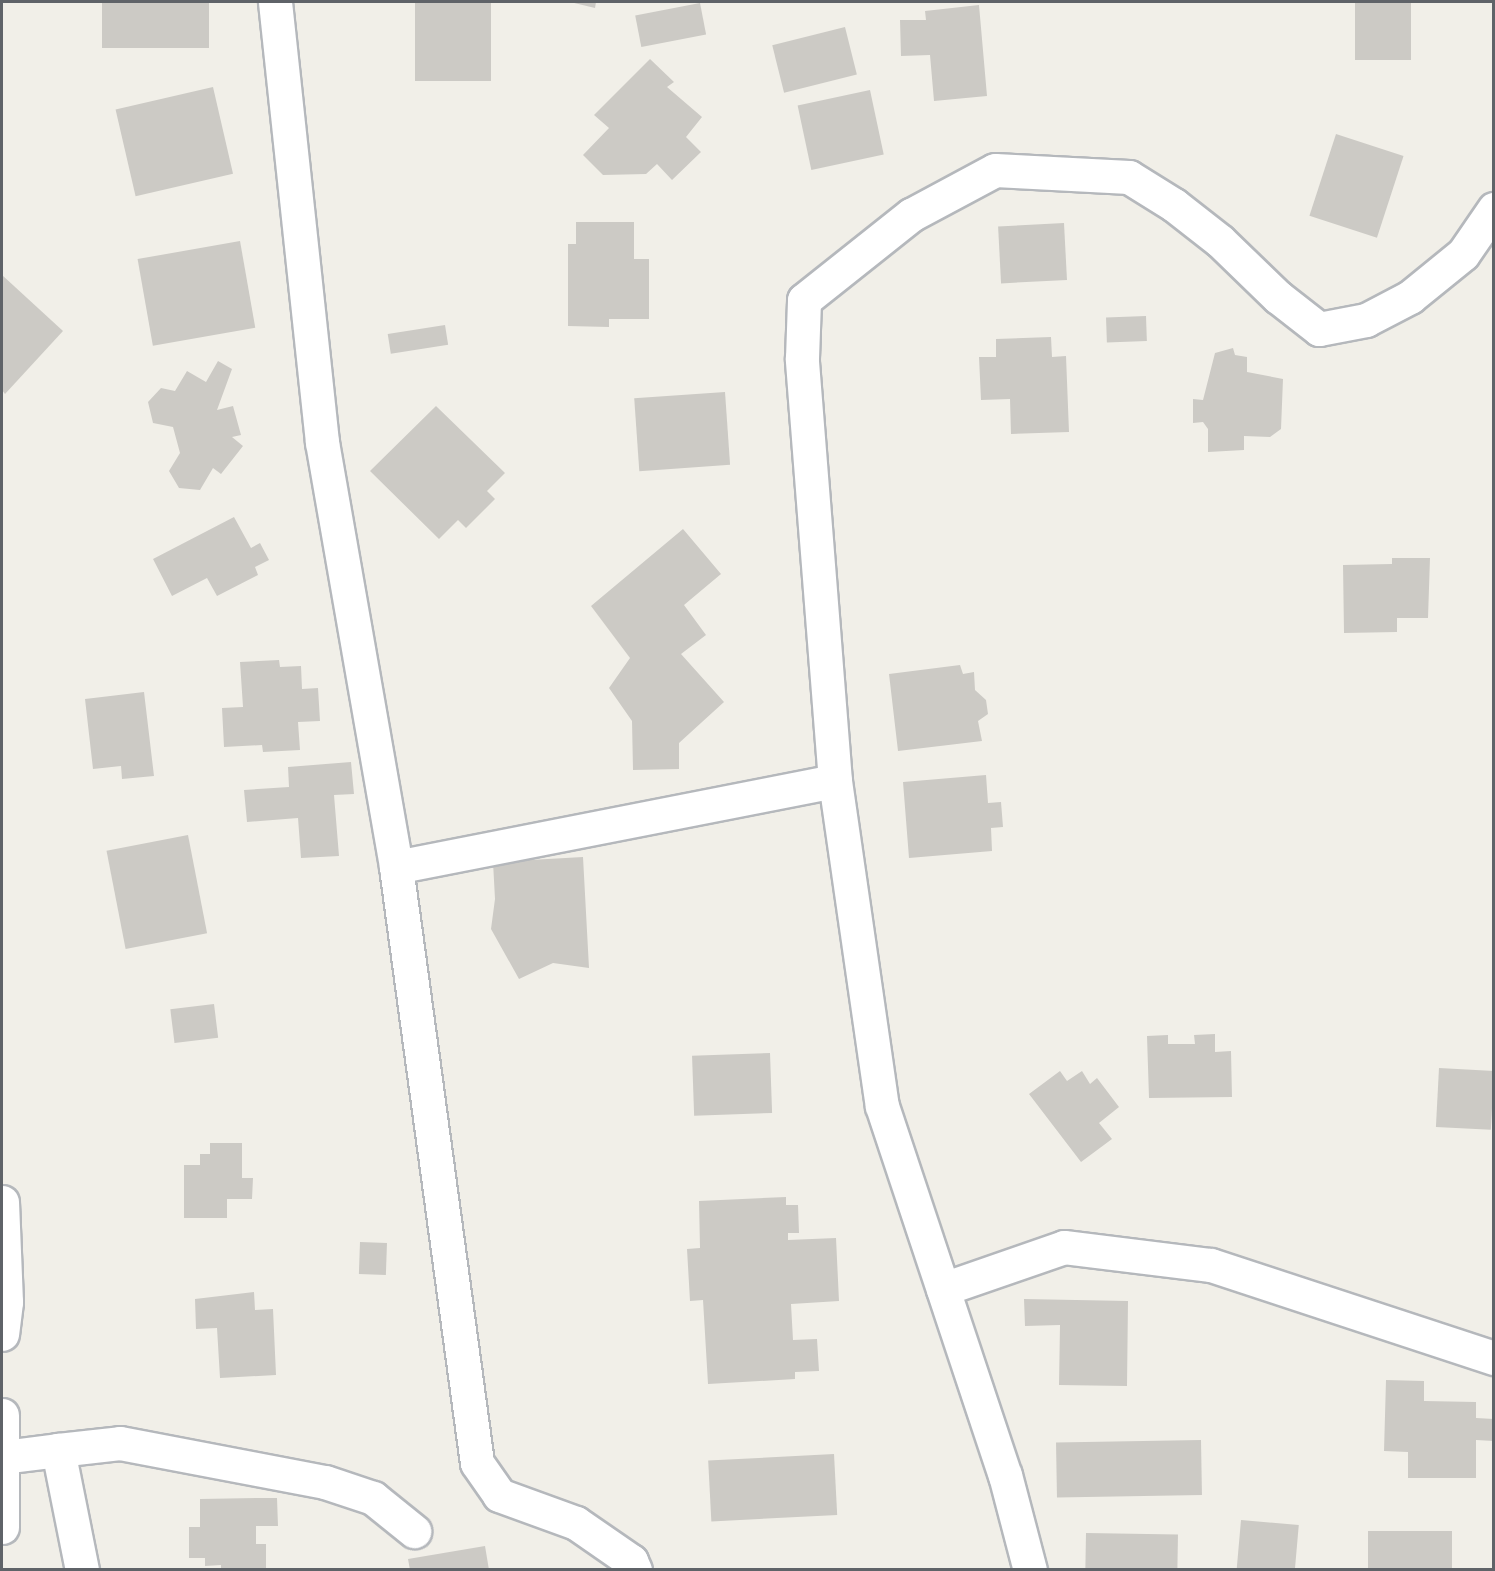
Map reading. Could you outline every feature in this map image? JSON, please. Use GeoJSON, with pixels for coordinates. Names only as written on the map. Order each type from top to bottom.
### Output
{"type":"FeatureCollection","features":[{"type":"Feature","properties":{"kind":"street"},"geometry":{"type":"LineString","coordinates":[[275,2],[322,442],[396,867],[477,1463],[499,1495],[576,1522],[631,1561],[635,1569]]}},
{"type":"Feature","properties":{"kind":"street"},"geometry":{"type":"LineString","coordinates":[[1030,1569],[1005,1475],[882,1106],[835,782],[802,358],[804,300],[911,215],[995,170],[1129,177],[1174,205],[1220,241],[1278,297],[1319,329],[1366,320],[1410,297],[1463,254],[1494,209]]}},
{"type":"Feature","properties":{"kind":"street"},"geometry":{"type":"LineString","coordinates":[[396,867],[835,782]]}},
{"type":"Feature","properties":{"kind":"street"},"geometry":{"type":"LineString","coordinates":[[2,1202],[6,1302],[2,1334]]}},
{"type":"Feature","properties":{"kind":"street"},"geometry":{"type":"LineString","coordinates":[[943,1289],[1064,1247],[1211,1264],[1494,1358]]}},
{"type":"Feature","properties":{"kind":"street"},"geometry":{"type":"LineString","coordinates":[[2,1415],[2,1527]]}},
{"type":"Feature","properties":{"kind":"street"},"geometry":{"type":"LineString","coordinates":[[3,1457],[120,1443],[325,1482],[373,1498],[414,1531]]}},
{"type":"Feature","properties":{"kind":"street"},"geometry":{"type":"LineString","coordinates":[[58,1450],[82,1569]]}},
{"type":"Feature","properties":{"kind":"building"},"geometry":{"type":"Polygon","coordinates":[[[102,2],[209,2],[209,48],[102,48],[102,2]]]}},
{"type":"Feature","properties":{"kind":"building"},"geometry":{"type":"Polygon","coordinates":[[[415,2],[491,2],[491,81],[415,81],[415,2]]]}},
{"type":"Feature","properties":{"kind":"building"},"geometry":{"type":"Polygon","coordinates":[[[570,2],[596,2],[595,8],[570,2]]]}},
{"type":"Feature","properties":{"kind":"building"},"geometry":{"type":"Polygon","coordinates":[[[1355,2],[1411,2],[1411,60],[1355,60],[1355,2]]]}},
{"type":"Feature","properties":{"kind":"building"},"geometry":{"type":"Polygon","coordinates":[[[700,3],[706,34],[641,47],[635,16],[700,3]]]}},
{"type":"Feature","properties":{"kind":"building"},"geometry":{"type":"Polygon","coordinates":[[[979,5],[987,96],[934,101],[930,55],[901,56],[900,20],[926,20],[925,11],[979,5]]]}},
{"type":"Feature","properties":{"kind":"building"},"geometry":{"type":"Polygon","coordinates":[[[845,27],[857,75],[784,93],[772,45],[845,27]]]}},
{"type":"Feature","properties":{"kind":"building"},"geometry":{"type":"Polygon","coordinates":[[[650,59],[674,82],[667,87],[702,117],[686,137],[701,152],[672,180],[657,164],[646,174],[603,175],[583,155],[609,128],[594,115],[650,59]]]}},
{"type":"Feature","properties":{"kind":"building"},"geometry":{"type":"Polygon","coordinates":[[[213,87],[233,174],[136,196],[116,109],[213,87]]]}},
{"type":"Feature","properties":{"kind":"building"},"geometry":{"type":"Polygon","coordinates":[[[870,90],[884,155],[811,170],[798,105],[870,90]]]}},
{"type":"Feature","properties":{"kind":"building"},"geometry":{"type":"Polygon","coordinates":[[[1336,134],[1404,156],[1377,238],[1309,216],[1336,134]]]}},
{"type":"Feature","properties":{"kind":"building"},"geometry":{"type":"Polygon","coordinates":[[[576,222],[634,222],[634,259],[649,259],[649,319],[609,319],[609,327],[568,326],[568,244],[576,244],[576,222]]]}},
{"type":"Feature","properties":{"kind":"building"},"geometry":{"type":"Polygon","coordinates":[[[1064,223],[1067,280],[1001,283],[998,226],[1064,223]]]}},
{"type":"Feature","properties":{"kind":"building"},"geometry":{"type":"Polygon","coordinates":[[[240,241],[255,328],[153,346],[138,259],[240,241]]]}},
{"type":"Feature","properties":{"kind":"building"},"geometry":{"type":"Polygon","coordinates":[[[2,275],[63,331],[5,394],[2,390],[2,275]]]}},
{"type":"Feature","properties":{"kind":"building"},"geometry":{"type":"Polygon","coordinates":[[[1146,316],[1147,341],[1107,342],[1106,317],[1146,316]]]}},
{"type":"Feature","properties":{"kind":"building"},"geometry":{"type":"Polygon","coordinates":[[[445,325],[448,345],[391,354],[388,334],[445,325]]]}},
{"type":"Feature","properties":{"kind":"building"},"geometry":{"type":"Polygon","coordinates":[[[1051,337],[1052,357],[1066,356],[1069,432],[1011,434],[1010,399],[981,400],[979,357],[996,357],[996,339],[1051,337]]]}},
{"type":"Feature","properties":{"kind":"building"},"geometry":{"type":"Polygon","coordinates":[[[1233,348],[1235,355],[1247,357],[1247,372],[1283,379],[1281,429],[1270,437],[1244,436],[1244,450],[1208,452],[1208,429],[1203,422],[1193,423],[1193,399],[1203,400],[1215,353],[1233,348]]]}},
{"type":"Feature","properties":{"kind":"building"},"geometry":{"type":"Polygon","coordinates":[[[218,361],[232,369],[217,410],[233,406],[241,435],[232,437],[243,446],[221,474],[213,468],[200,490],[179,488],[169,471],[180,453],[173,427],[153,423],[148,402],[161,388],[175,391],[187,371],[206,382],[218,361]]]}},
{"type":"Feature","properties":{"kind":"building"},"geometry":{"type":"Polygon","coordinates":[[[725,392],[730,465],[639,471],[634,398],[725,392]]]}},
{"type":"Feature","properties":{"kind":"building"},"geometry":{"type":"Polygon","coordinates":[[[436,406],[505,473],[487,491],[495,499],[466,528],[458,520],[439,539],[370,471],[436,406]]]}},
{"type":"Feature","properties":{"kind":"building"},"geometry":{"type":"Polygon","coordinates":[[[234,517],[251,548],[260,543],[269,560],[255,567],[258,575],[217,596],[207,578],[172,596],[153,559],[234,517]]]}},
{"type":"Feature","properties":{"kind":"building"},"geometry":{"type":"Polygon","coordinates":[[[683,529],[721,574],[684,605],[706,635],[681,654],[724,702],[679,743],[679,769],[633,770],[632,721],[609,688],[630,658],[591,606],[683,529]]]}},
{"type":"Feature","properties":{"kind":"building"},"geometry":{"type":"Polygon","coordinates":[[[1392,558],[1430,558],[1428,618],[1397,618],[1397,632],[1344,633],[1343,565],[1392,564],[1392,558]]]}},
{"type":"Feature","properties":{"kind":"building"},"geometry":{"type":"Polygon","coordinates":[[[279,660],[280,667],[301,666],[302,689],[318,688],[320,721],[298,722],[300,750],[263,752],[262,745],[224,747],[222,708],[243,707],[240,662],[279,660]]]}},
{"type":"Feature","properties":{"kind":"building"},"geometry":{"type":"Polygon","coordinates":[[[960,665],[963,674],[974,672],[975,690],[986,700],[988,714],[978,721],[982,741],[898,751],[889,674],[960,665]]]}},
{"type":"Feature","properties":{"kind":"building"},"geometry":{"type":"Polygon","coordinates":[[[144,692],[154,776],[122,779],[121,766],[93,769],[85,699],[144,692]]]}},
{"type":"Feature","properties":{"kind":"building"},"geometry":{"type":"Polygon","coordinates":[[[351,762],[354,794],[334,795],[339,856],[301,858],[298,818],[247,822],[244,790],[289,787],[288,767],[351,762]]]}},
{"type":"Feature","properties":{"kind":"building"},"geometry":{"type":"Polygon","coordinates":[[[986,775],[988,803],[1001,802],[1003,827],[991,828],[992,851],[909,858],[903,782],[986,775]]]}},
{"type":"Feature","properties":{"kind":"building"},"geometry":{"type":"Polygon","coordinates":[[[188,835],[207,933],[126,949],[107,851],[188,835]]]}},
{"type":"Feature","properties":{"kind":"building"},"geometry":{"type":"Polygon","coordinates":[[[583,857],[589,968],[553,963],[519,979],[491,929],[495,899],[493,862],[583,857]]]}},
{"type":"Feature","properties":{"kind":"building"},"geometry":{"type":"Polygon","coordinates":[[[214,1004],[218,1038],[174,1043],[170,1009],[214,1004]]]}},
{"type":"Feature","properties":{"kind":"building"},"geometry":{"type":"Polygon","coordinates":[[[1215,1034],[1215,1052],[1231,1051],[1232,1097],[1149,1098],[1147,1036],[1168,1035],[1168,1044],[1195,1044],[1194,1035],[1215,1034]]]}},
{"type":"Feature","properties":{"kind":"building"},"geometry":{"type":"Polygon","coordinates":[[[770,1053],[772,1113],[694,1116],[692,1056],[770,1053]]]}},
{"type":"Feature","properties":{"kind":"building"},"geometry":{"type":"Polygon","coordinates":[[[1439,1068],[1494,1071],[1491,1130],[1436,1127],[1439,1068]]]}},
{"type":"Feature","properties":{"kind":"building"},"geometry":{"type":"Polygon","coordinates":[[[1060,1071],[1067,1081],[1082,1071],[1090,1084],[1097,1078],[1119,1107],[1099,1123],[1112,1139],[1081,1162],[1029,1094],[1060,1071]]]}},
{"type":"Feature","properties":{"kind":"building"},"geometry":{"type":"Polygon","coordinates":[[[210,1143],[242,1143],[242,1178],[253,1178],[252,1199],[227,1199],[227,1218],[184,1218],[184,1165],[200,1165],[200,1154],[210,1154],[210,1143]]]}},
{"type":"Feature","properties":{"kind":"building"},"geometry":{"type":"Polygon","coordinates":[[[786,1197],[786,1205],[798,1205],[799,1233],[788,1233],[788,1240],[836,1238],[839,1301],[791,1304],[793,1340],[817,1339],[819,1371],[795,1372],[795,1379],[708,1384],[703,1300],[690,1301],[687,1249],[700,1248],[699,1201],[786,1197]]]}},
{"type":"Feature","properties":{"kind":"building"},"geometry":{"type":"Polygon","coordinates":[[[360,1242],[387,1243],[386,1275],[359,1274],[360,1242]]]}},
{"type":"Feature","properties":{"kind":"building"},"geometry":{"type":"Polygon","coordinates":[[[254,1292],[255,1310],[273,1309],[276,1375],[220,1378],[217,1328],[196,1329],[195,1299],[254,1292]]]}},
{"type":"Feature","properties":{"kind":"building"},"geometry":{"type":"Polygon","coordinates":[[[1024,1299],[1128,1301],[1127,1386],[1059,1385],[1060,1325],[1025,1326],[1024,1299]]]}},
{"type":"Feature","properties":{"kind":"building"},"geometry":{"type":"Polygon","coordinates":[[[1386,1380],[1424,1381],[1424,1401],[1476,1402],[1476,1418],[1494,1419],[1494,1441],[1476,1440],[1476,1478],[1408,1478],[1408,1452],[1384,1451],[1386,1380]]]}},
{"type":"Feature","properties":{"kind":"building"},"geometry":{"type":"Polygon","coordinates":[[[1201,1440],[1202,1495],[1057,1498],[1056,1443],[1201,1440]]]}},
{"type":"Feature","properties":{"kind":"building"},"geometry":{"type":"Polygon","coordinates":[[[834,1454],[837,1515],[711,1522],[708,1461],[834,1454]]]}},
{"type":"Feature","properties":{"kind":"building"},"geometry":{"type":"Polygon","coordinates":[[[277,1498],[278,1526],[256,1526],[256,1544],[266,1544],[266,1568],[221,1570],[221,1565],[205,1566],[205,1558],[189,1558],[189,1527],[200,1527],[200,1499],[277,1498]]]}},
{"type":"Feature","properties":{"kind":"building"},"geometry":{"type":"Polygon","coordinates":[[[1241,1520],[1299,1525],[1295,1570],[1237,1570],[1241,1520]]]}},
{"type":"Feature","properties":{"kind":"building"},"geometry":{"type":"Polygon","coordinates":[[[1368,1531],[1452,1531],[1452,1570],[1368,1570],[1368,1531]]]}},
{"type":"Feature","properties":{"kind":"building"},"geometry":{"type":"Polygon","coordinates":[[[1086,1533],[1178,1535],[1177,1570],[1085,1570],[1086,1533]]]}},
{"type":"Feature","properties":{"kind":"building"},"geometry":{"type":"Polygon","coordinates":[[[485,1546],[489,1570],[410,1570],[408,1559],[485,1546]]]}}]}
